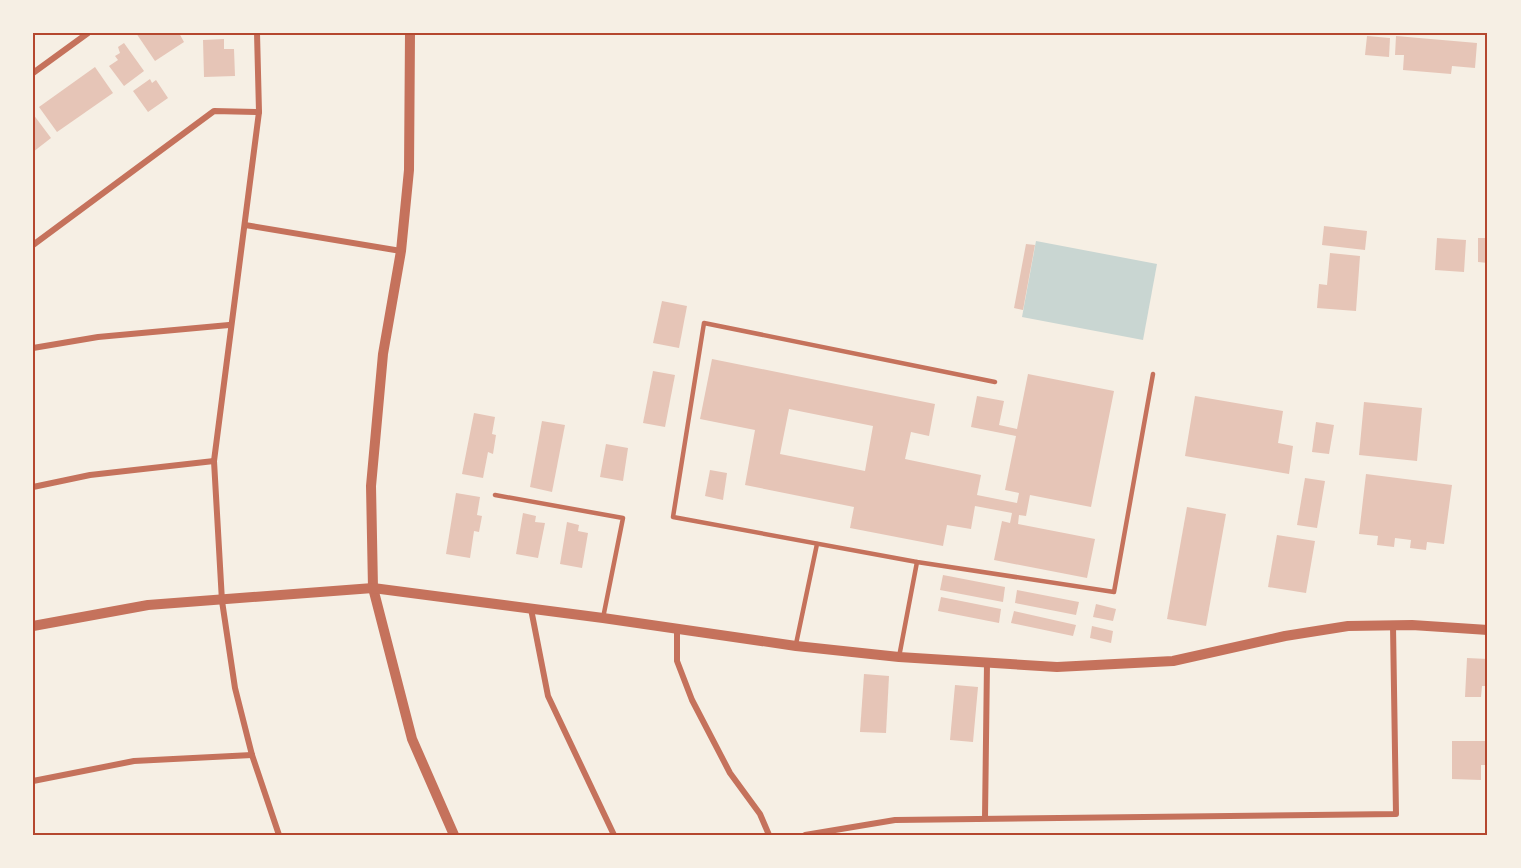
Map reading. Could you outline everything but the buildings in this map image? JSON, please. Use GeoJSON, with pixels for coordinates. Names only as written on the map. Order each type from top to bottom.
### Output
{"type":"FeatureCollection","features":[{"type":"Feature","properties":{"kind":"street"},"geometry":{"type":"LineString","coordinates":[[33,73],[88,33]]}},
{"type":"Feature","properties":{"kind":"street"},"geometry":{"type":"LineString","coordinates":[[257,33],[259,112],[245,225],[229,325],[214,461],[222,601],[235,688],[252,755],[279,835]]}},
{"type":"Feature","properties":{"kind":"street"},"geometry":{"type":"LineString","coordinates":[[410,33],[409,170],[401,251],[383,354],[371,486],[373,588],[412,739],[454,835]]}},
{"type":"Feature","properties":{"kind":"street"},"geometry":{"type":"LineString","coordinates":[[33,245],[214,111],[259,112]]}},
{"type":"Feature","properties":{"kind":"street"},"geometry":{"type":"LineString","coordinates":[[245,225],[401,251]]}},
{"type":"Feature","properties":{"kind":"street"},"geometry":{"type":"LineString","coordinates":[[33,348],[98,337],[229,325]]}},
{"type":"Feature","properties":{"kind":"street"},"geometry":{"type":"LineString","coordinates":[[33,487],[90,475],[214,461]]}},
{"type":"Feature","properties":{"kind":"street"},"geometry":{"type":"LineString","coordinates":[[33,626],[148,605],[373,588],[796,646],[899,657],[1057,667],[1173,661],[1285,636],[1348,626],[1488,630]]}},
{"type":"Feature","properties":{"kind":"street"},"geometry":{"type":"LineString","coordinates":[[531,609],[548,696],[614,835]]}},
{"type":"Feature","properties":{"kind":"street"},"geometry":{"type":"LineString","coordinates":[[805,835],[894,820],[1396,814],[1393,626]]}},
{"type":"Feature","properties":{"kind":"street"},"geometry":{"type":"LineString","coordinates":[[677,628],[677,661],[692,700],[730,773],[760,813],[769,835]]}},
{"type":"Feature","properties":{"kind":"street"},"geometry":{"type":"LineString","coordinates":[[985,818],[987,663]]}},
{"type":"Feature","properties":{"kind":"street"},"geometry":{"type":"LineString","coordinates":[[33,781],[134,761],[252,755]]}},
{"type":"Feature","properties":{"kind":"lane"},"geometry":{"type":"LineString","coordinates":[[995,382],[704,323],[673,517],[917,562],[1114,592],[1153,374]]}},
{"type":"Feature","properties":{"kind":"lane"},"geometry":{"type":"LineString","coordinates":[[495,495],[623,518],[603,618]]}},
{"type":"Feature","properties":{"kind":"lane"},"geometry":{"type":"LineString","coordinates":[[796,646],[817,544]]}},
{"type":"Feature","properties":{"kind":"lane"},"geometry":{"type":"LineString","coordinates":[[899,657],[917,562]]}},
{"type":"Feature","properties":{"kind":"shaded area"},"geometry":{"type":"Polygon","coordinates":[[[1036,241],[1157,264],[1143,340],[1022,317],[1036,241]]]}}]}
